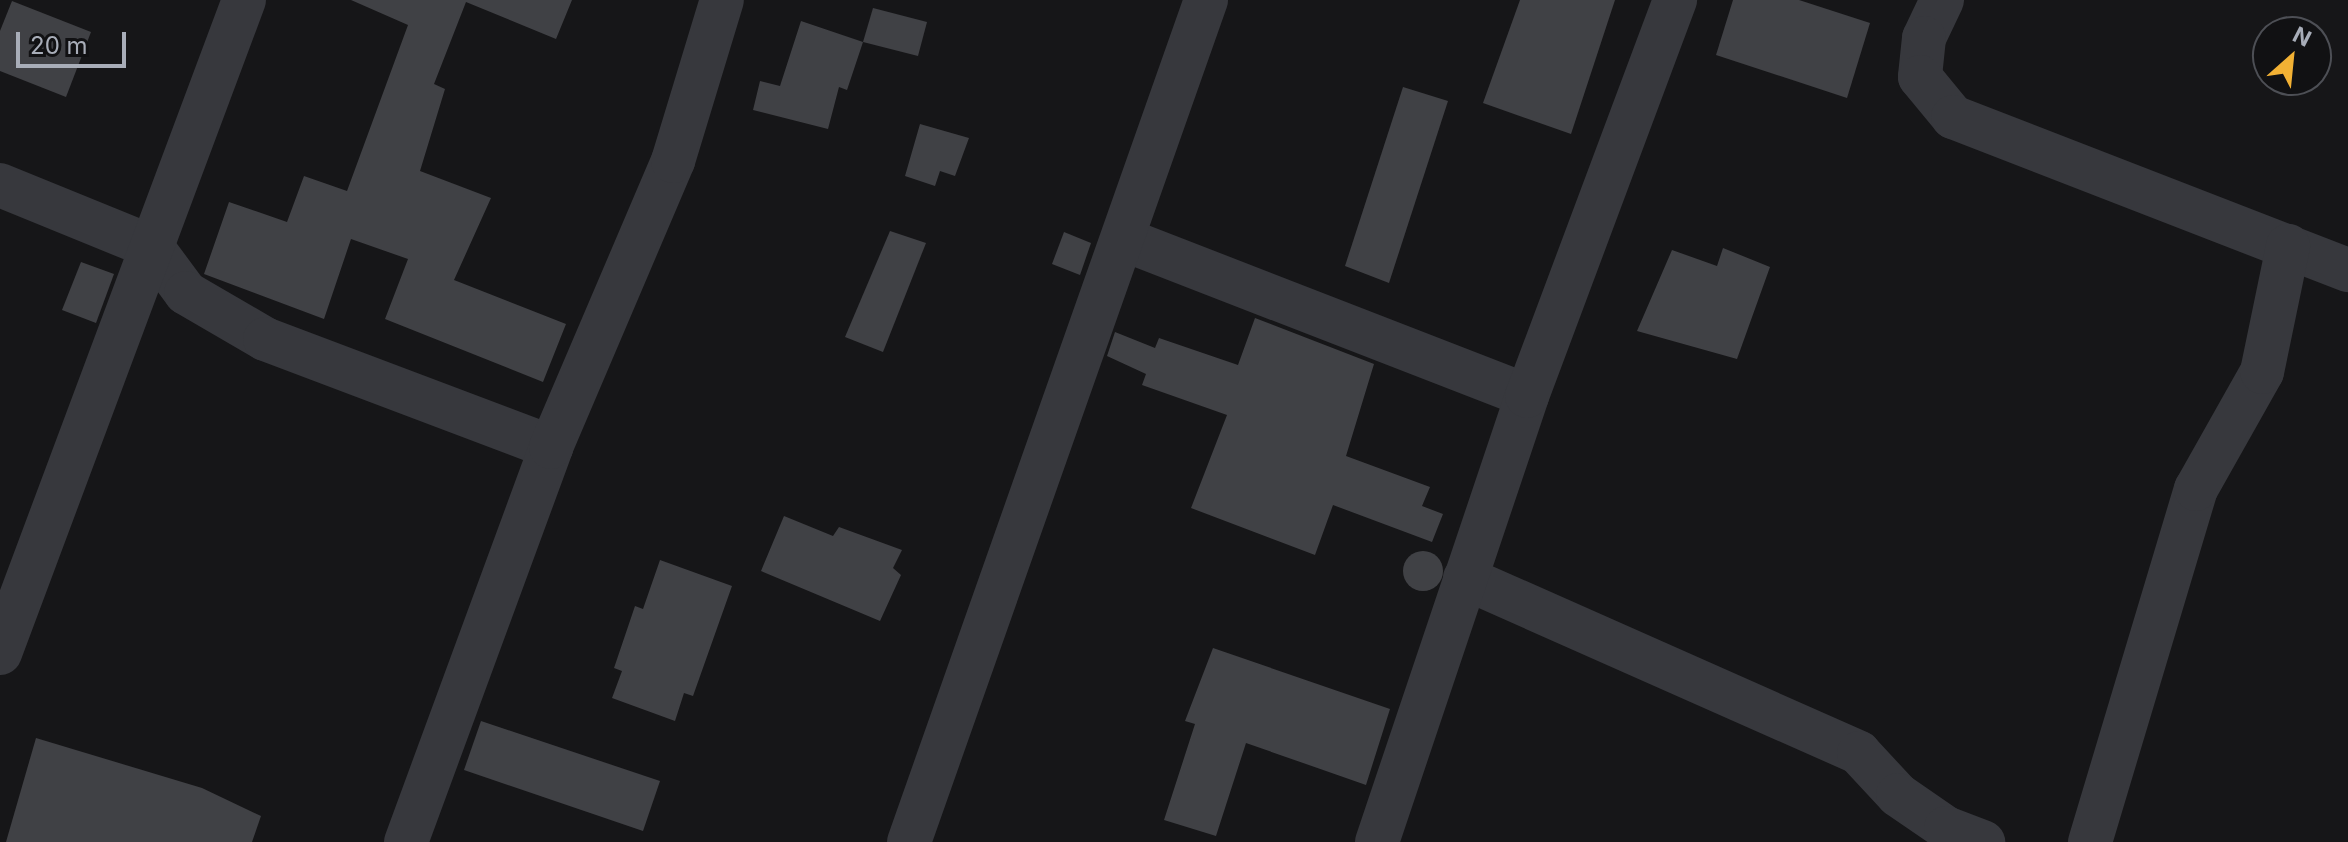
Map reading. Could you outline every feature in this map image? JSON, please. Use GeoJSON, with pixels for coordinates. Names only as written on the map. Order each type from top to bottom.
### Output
{"type":"FeatureCollection","features":[{"type":"Feature","properties":{"kind":"street"},"geometry":{"type":"LineString","coordinates":[[0,653],[244,0]]}},
{"type":"Feature","properties":{"kind":"street"},"geometry":{"type":"LineString","coordinates":[[406,842],[551,447],[673,161],[722,0]]}},
{"type":"Feature","properties":{"kind":"street"},"geometry":{"type":"LineString","coordinates":[[909,842],[1206,0]]}},
{"type":"Feature","properties":{"kind":"street"},"geometry":{"type":"LineString","coordinates":[[1377,842],[1527,396],[1675,0]]}},
{"type":"Feature","properties":{"kind":"street"},"geometry":{"type":"LineString","coordinates":[[1942,0],[1924,38],[1920,77],[1953,117],[2348,270]]}},
{"type":"Feature","properties":{"kind":"street"},"geometry":{"type":"LineString","coordinates":[[0,185],[152,247],[186,293],[265,339],[551,447]]}},
{"type":"Feature","properties":{"kind":"street"},"geometry":{"type":"LineString","coordinates":[[1123,239],[1527,396]]}},
{"type":"Feature","properties":{"kind":"street"},"geometry":{"type":"LineString","coordinates":[[2090,842],[2196,489],[2262,372],[2288,246]]}},
{"type":"Feature","properties":{"kind":"street"},"geometry":{"type":"LineString","coordinates":[[1465,578],[1859,753],[1898,795],[1946,828],[1983,842]]}},
{"type":"Feature","properties":{"kind":"building"},"geometry":{"type":"Polygon","coordinates":[[[351,0],[572,0],[556,39],[466,2],[434,84],[445,89],[420,171],[491,198],[454,280],[566,324],[543,382],[385,319],[408,259],[351,239],[324,319],[204,274],[229,202],[287,222],[304,176],[347,191],[408,25],[351,0]]]}},
{"type":"Feature","properties":{"kind":"building"},"geometry":{"type":"Polygon","coordinates":[[[1520,0],[1615,0],[1571,134],[1483,103],[1520,0]]]}},
{"type":"Feature","properties":{"kind":"building"},"geometry":{"type":"Polygon","coordinates":[[[1733,0],[1799,0],[1870,23],[1847,98],[1716,55],[1733,0]]]}},
{"type":"Feature","properties":{"kind":"building"},"geometry":{"type":"Polygon","coordinates":[[[12,1],[91,32],[66,97],[0,71],[0,31],[12,1]]]}},
{"type":"Feature","properties":{"kind":"building"},"geometry":{"type":"Polygon","coordinates":[[[873,8],[927,22],[918,56],[863,42],[873,8]]]}},
{"type":"Feature","properties":{"kind":"building"},"geometry":{"type":"Polygon","coordinates":[[[801,21],[863,42],[847,90],[839,87],[828,129],[753,110],[760,81],[780,86],[801,21]]]}},
{"type":"Feature","properties":{"kind":"building"},"geometry":{"type":"Polygon","coordinates":[[[1403,87],[1448,101],[1389,283],[1345,266],[1403,87]]]}},
{"type":"Feature","properties":{"kind":"building"},"geometry":{"type":"Polygon","coordinates":[[[920,124],[969,138],[955,176],[940,171],[935,186],[905,176],[920,124]]]}},
{"type":"Feature","properties":{"kind":"building"},"geometry":{"type":"Polygon","coordinates":[[[890,231],[926,243],[883,352],[845,337],[890,231]]]}},
{"type":"Feature","properties":{"kind":"building"},"geometry":{"type":"Polygon","coordinates":[[[1064,232],[1091,243],[1080,275],[1052,264],[1064,232]]]}},
{"type":"Feature","properties":{"kind":"building"},"geometry":{"type":"Polygon","coordinates":[[[1723,248],[1770,267],[1737,359],[1637,331],[1672,250],[1717,266],[1723,248]]]}},
{"type":"Feature","properties":{"kind":"building"},"geometry":{"type":"Polygon","coordinates":[[[81,262],[114,274],[96,323],[62,310],[81,262]]]}},
{"type":"Feature","properties":{"kind":"building"},"geometry":{"type":"Polygon","coordinates":[[[1255,318],[1374,364],[1346,456],[1430,487],[1422,506],[1443,514],[1432,542],[1333,505],[1315,555],[1191,508],[1227,415],[1142,385],[1146,374],[1107,356],[1115,332],[1155,348],[1159,338],[1238,365],[1255,318]]]}},
{"type":"Feature","properties":{"kind":"building"},"geometry":{"type":"Polygon","coordinates":[[[784,516],[833,536],[839,527],[902,550],[893,568],[901,575],[880,621],[761,571],[784,516]]]}},
{"type":"Feature","properties":{"kind":"building"},"geometry":{"type":"Polygon","coordinates":[[[1423,551],[1437,557],[1443,571],[1437,585],[1423,591],[1409,585],[1403,571],[1409,557],[1423,551]]]}},
{"type":"Feature","properties":{"kind":"building"},"geometry":{"type":"Polygon","coordinates":[[[660,560],[732,586],[693,696],[684,693],[675,721],[612,698],[622,671],[614,668],[635,606],[643,609],[660,560]]]}},
{"type":"Feature","properties":{"kind":"building"},"geometry":{"type":"Polygon","coordinates":[[[1213,648],[1390,709],[1366,785],[1246,743],[1216,836],[1164,820],[1195,724],[1185,721],[1213,648]]]}},
{"type":"Feature","properties":{"kind":"building"},"geometry":{"type":"Polygon","coordinates":[[[481,721],[660,781],[643,831],[464,770],[481,721]]]}},
{"type":"Feature","properties":{"kind":"building"},"geometry":{"type":"Polygon","coordinates":[[[36,738],[202,788],[261,816],[252,842],[6,842],[36,738]]]}}]}
